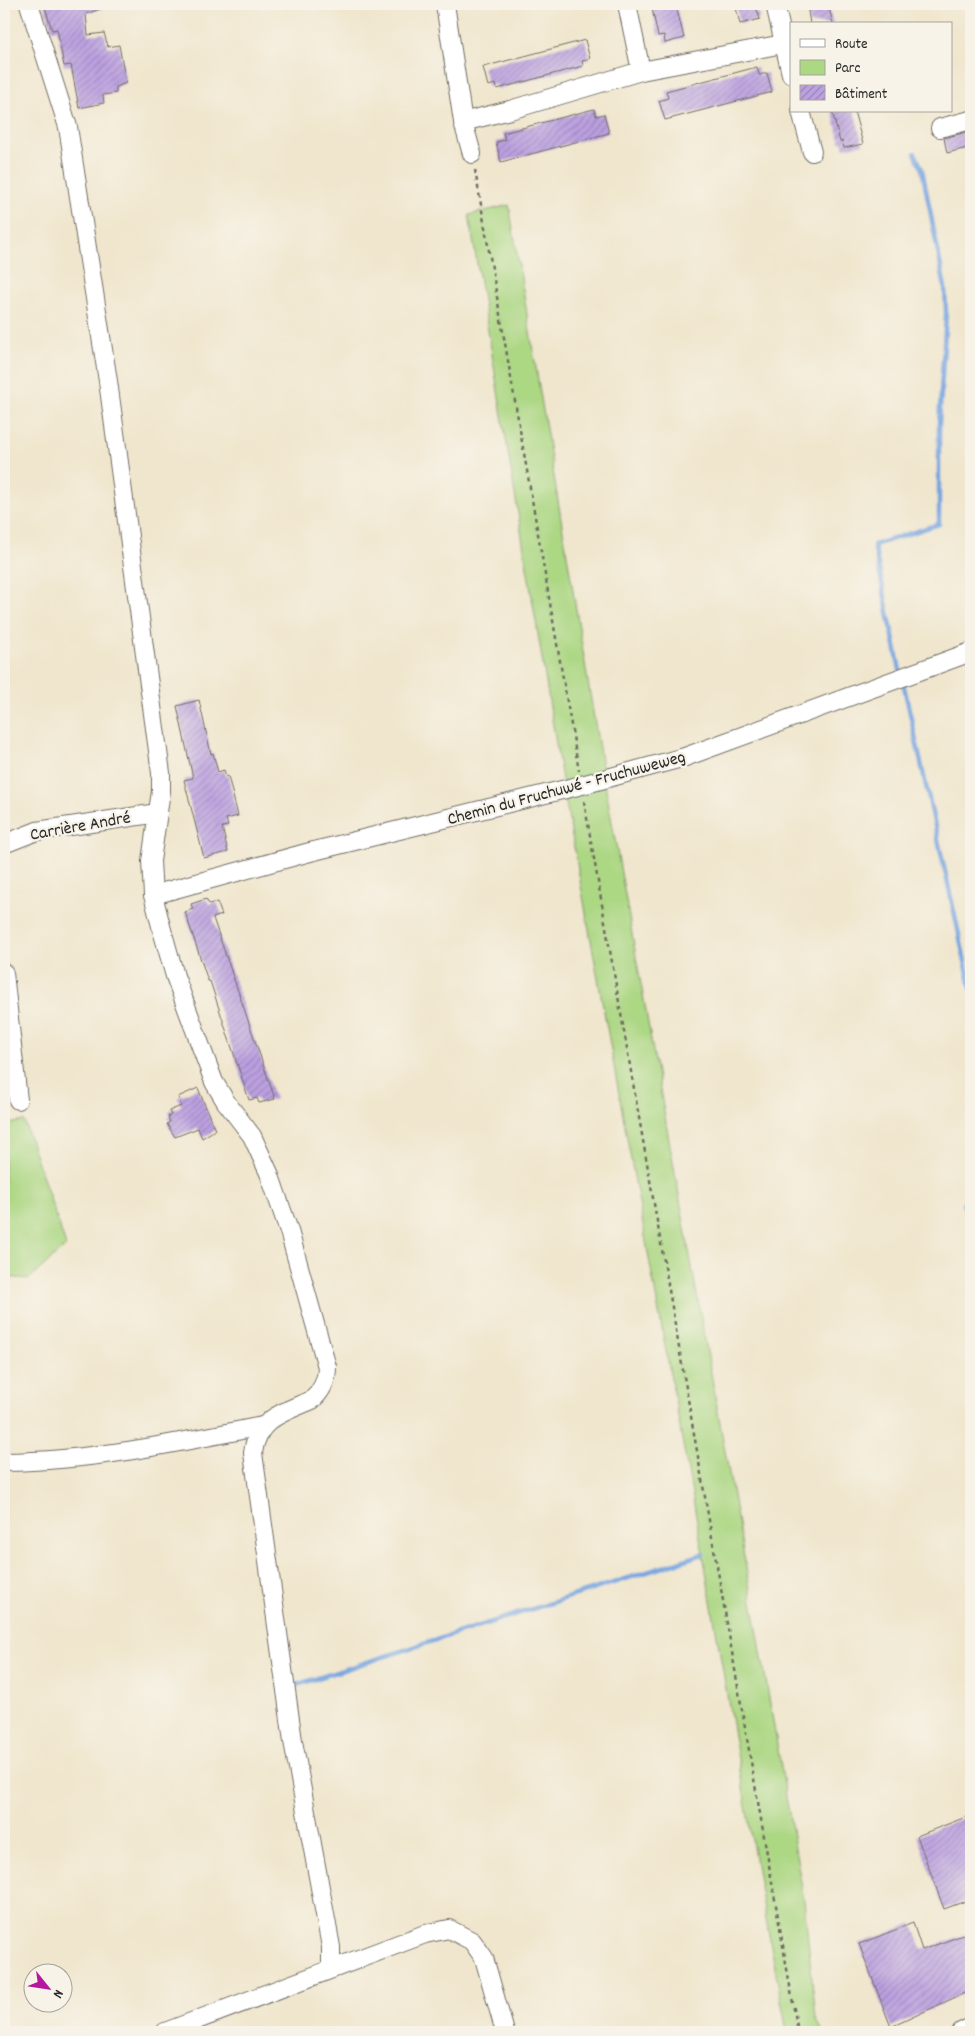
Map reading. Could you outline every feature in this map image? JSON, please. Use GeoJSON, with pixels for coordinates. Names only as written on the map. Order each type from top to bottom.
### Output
{"type":"FeatureCollection","features":[{"type":"Feature","properties":{"kind":"street"},"geometry":{"type":"LineString","coordinates":[[29,4],[65,116],[91,263],[162,773],[151,861],[153,895],[175,976],[211,1076],[226,1102],[252,1136],[276,1189],[325,1360],[327,1374],[325,1382],[317,1395],[312,1400],[274,1416],[262,1426],[254,1443],[253,1462],[293,1741],[330,1947],[330,1969]]}},
{"type":"Feature","properties":{"kind":"street"},"geometry":{"type":"LineString","coordinates":[[445,4],[463,122],[472,154]]}},
{"type":"Feature","properties":{"kind":"street"},"geometry":{"type":"LineString","coordinates":[[627,4],[641,71]]}},
{"type":"Feature","properties":{"kind":"street"},"geometry":{"type":"LineString","coordinates":[[776,4],[790,70]]}},
{"type":"Feature","properties":{"kind":"street"},"geometry":{"type":"LineString","coordinates":[[463,122],[641,71],[783,44]]}},
{"type":"Feature","properties":{"kind":"street"},"geometry":{"type":"LineString","coordinates":[[801,112],[812,152]]}},
{"type":"Feature","properties":{"kind":"street"},"geometry":{"type":"LineString","coordinates":[[940,128],[971,120]]}},
{"type":"Feature","properties":{"kind":"street","name":"Chemin du Fruchuwé - Fruchuweweg"},"geometry":{"type":"LineString","coordinates":[[153,895],[310,852],[582,785],[685,757],[971,652]]}},
{"type":"Feature","properties":{"kind":"street","name":"Carrière André"},"geometry":{"type":"LineString","coordinates":[[4,844],[37,831],[158,812]]}},
{"type":"Feature","properties":{"kind":"street"},"geometry":{"type":"LineString","coordinates":[[4,973],[18,1100]]}},
{"type":"Feature","properties":{"kind":"street"},"geometry":{"type":"LineString","coordinates":[[4,1462],[28,1462],[88,1456],[172,1444],[262,1426]]}},
{"type":"Feature","properties":{"kind":"street"},"geometry":{"type":"LineString","coordinates":[[165,2032],[425,1934],[449,1930],[472,1941],[484,1958],[505,2032]]}},
{"type":"Feature","properties":{"kind":"street"},"geometry":{"type":"LineString","coordinates":[[962,2032],[971,2027]]}},
{"type":"Feature","properties":{"kind":"path"},"geometry":{"type":"LineString","coordinates":[[472,154],[798,2032]]}},
{"type":"Feature","properties":{"kind":"green space"},"geometry":{"type":"Polygon","coordinates":[[[509,205],[604,778],[804,1900],[816,2018],[823,2032],[787,2032],[758,1876],[703,1554],[565,798],[469,215],[509,205]]]}},
{"type":"Feature","properties":{"kind":"green space"},"geometry":{"type":"Polygon","coordinates":[[[24,1121],[66,1246],[29,1279],[4,1277],[4,1125],[24,1121]]]}},
{"type":"Feature","properties":{"kind":"building"},"geometry":{"type":"Polygon","coordinates":[[[44,4],[111,4],[86,14],[88,35],[104,33],[108,47],[119,45],[126,83],[116,87],[116,93],[103,95],[104,103],[79,108],[71,65],[64,66],[57,29],[52,30],[44,4]]]}},
{"type":"Feature","properties":{"kind":"building"},"geometry":{"type":"Polygon","coordinates":[[[651,4],[673,4],[676,6],[684,38],[665,43],[664,35],[658,36],[651,4]]]}},
{"type":"Feature","properties":{"kind":"building"},"geometry":{"type":"Polygon","coordinates":[[[735,4],[755,4],[760,19],[740,24],[735,4]]]}},
{"type":"Feature","properties":{"kind":"building"},"geometry":{"type":"Polygon","coordinates":[[[807,4],[828,4],[832,22],[810,22],[807,4]]]}},
{"type":"Feature","properties":{"kind":"building"},"geometry":{"type":"Polygon","coordinates":[[[585,40],[590,59],[582,61],[583,66],[497,89],[496,84],[488,86],[483,67],[585,40]]]}},
{"type":"Feature","properties":{"kind":"building"},"geometry":{"type":"Polygon","coordinates":[[[757,67],[759,75],[767,73],[772,92],[665,120],[659,101],[668,98],[666,91],[757,67]]]}},
{"type":"Feature","properties":{"kind":"building"},"geometry":{"type":"Polygon","coordinates":[[[594,109],[596,116],[604,114],[609,133],[501,162],[496,142],[505,140],[503,133],[594,109]]]}},
{"type":"Feature","properties":{"kind":"building"},"geometry":{"type":"Polygon","coordinates":[[[832,112],[854,112],[863,144],[844,148],[842,141],[840,142],[832,112]]]}},
{"type":"Feature","properties":{"kind":"building"},"geometry":{"type":"Polygon","coordinates":[[[971,131],[971,147],[947,153],[944,138],[971,131]]]}},
{"type":"Feature","properties":{"kind":"building"},"geometry":{"type":"Polygon","coordinates":[[[199,700],[211,754],[213,753],[218,772],[224,770],[226,777],[228,776],[238,816],[226,819],[228,826],[222,827],[228,852],[204,858],[184,780],[193,778],[177,706],[199,700]]]}},
{"type":"Feature","properties":{"kind":"building"},"geometry":{"type":"Polygon","coordinates":[[[206,899],[209,904],[217,902],[222,915],[213,918],[275,1099],[259,1103],[257,1098],[249,1100],[185,912],[193,909],[191,904],[206,899]]]}},
{"type":"Feature","properties":{"kind":"building"},"geometry":{"type":"Polygon","coordinates":[[[198,1088],[215,1130],[202,1138],[198,1128],[175,1137],[167,1124],[170,1122],[168,1117],[171,1115],[169,1111],[181,1106],[178,1097],[198,1088]]]}},
{"type":"Feature","properties":{"kind":"building"},"geometry":{"type":"Polygon","coordinates":[[[971,1815],[971,1899],[944,1909],[917,1836],[971,1815]]]}},
{"type":"Feature","properties":{"kind":"building"},"geometry":{"type":"Polygon","coordinates":[[[913,1923],[922,1950],[971,1932],[971,1990],[891,2027],[859,1944],[913,1923]]]}},
{"type":"Feature","properties":{"kind":"waterway"},"geometry":{"type":"LineString","coordinates":[[901,675],[874,545],[939,524],[939,423],[946,313],[945,288],[922,169],[915,153]]}},
{"type":"Feature","properties":{"kind":"waterway"},"geometry":{"type":"LineString","coordinates":[[903,682],[971,988]]}},
{"type":"Feature","properties":{"kind":"waterway"},"geometry":{"type":"LineString","coordinates":[[971,1201],[963,1204],[971,1221]]}},
{"type":"Feature","properties":{"kind":"waterway"},"geometry":{"type":"LineString","coordinates":[[293,1686],[703,1554]]}}]}
